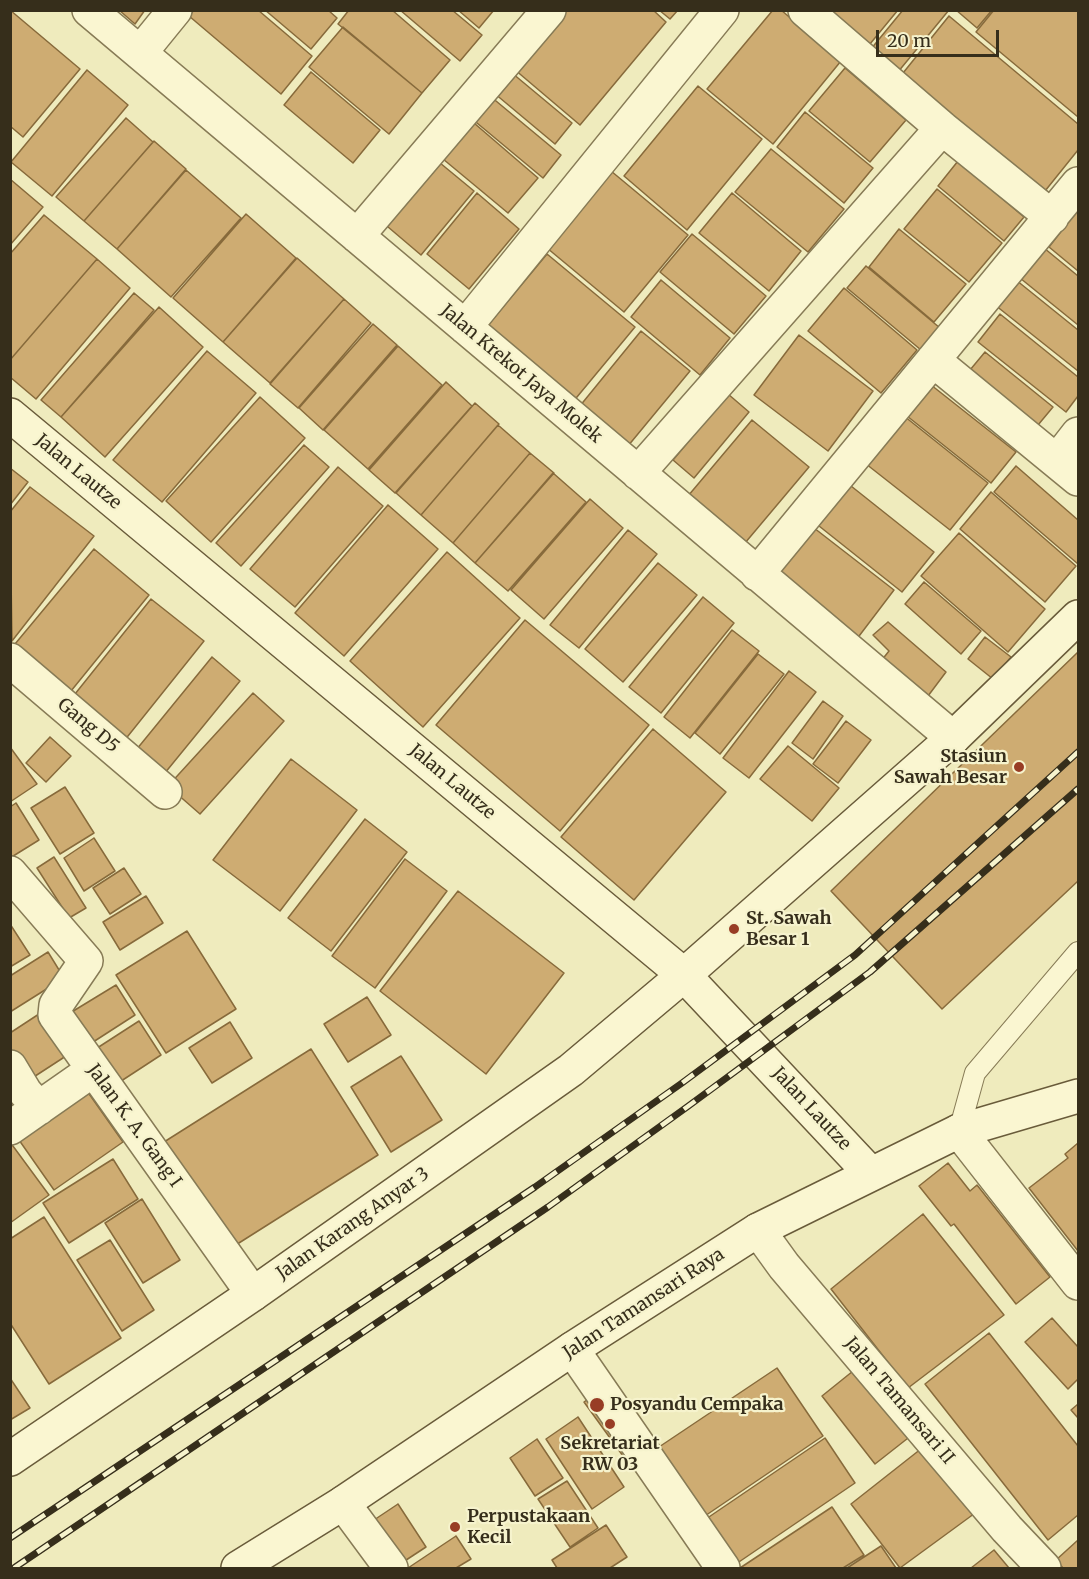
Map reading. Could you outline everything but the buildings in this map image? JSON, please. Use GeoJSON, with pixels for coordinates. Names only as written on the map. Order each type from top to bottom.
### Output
{"type":"FeatureCollection","features":[{"type":"Feature","properties":{"kind":"street","name":"Jalan Krekot Jaya Molek"},"geometry":{"type":"LineString","coordinates":[[89,10],[953,738]]}},
{"type":"Feature","properties":{"kind":"street"},"geometry":{"type":"LineString","coordinates":[[140,53],[176,10]]}},
{"type":"Feature","properties":{"kind":"street"},"geometry":{"type":"LineString","coordinates":[[357,236],[549,10]]}},
{"type":"Feature","properties":{"kind":"street"},"geometry":{"type":"LineString","coordinates":[[465,327],[722,10]]}},
{"type":"Feature","properties":{"kind":"street"},"geometry":{"type":"LineString","coordinates":[[805,10],[942,128],[1052,217]]}},
{"type":"Feature","properties":{"kind":"street"},"geometry":{"type":"LineString","coordinates":[[638,473],[942,128]]}},
{"type":"Feature","properties":{"kind":"street"},"geometry":{"type":"LineString","coordinates":[[757,574],[1078,184]]}},
{"type":"Feature","properties":{"kind":"street"},"geometry":{"type":"LineString","coordinates":[[933,360],[1068,470],[1078,434]]}},
{"type":"Feature","properties":{"kind":"street","name":"Jalan Lautze"},"geometry":{"type":"LineString","coordinates":[[10,415],[684,975],[871,1174]]}},
{"type":"Feature","properties":{"kind":"street","name":"Jalan Karang Anyar 3"},"geometry":{"type":"LineString","coordinates":[[10,1459],[253,1294],[571,1070],[684,975],[953,738],[1078,617]]}},
{"type":"Feature","properties":{"kind":"street","name":"Gang D5"},"geometry":{"type":"LineString","coordinates":[[10,660],[165,792]]}},
{"type":"Feature","properties":{"kind":"street","name":"Jalan K. A. Gang I"},"geometry":{"type":"LineString","coordinates":[[10,873],[84,956],[86,965],[54,1011],[93,1070],[253,1294]]}},
{"type":"Feature","properties":{"kind":"street"},"geometry":{"type":"LineString","coordinates":[[10,1067],[25,1092],[39,1108]]}},
{"type":"Feature","properties":{"kind":"street"},"geometry":{"type":"LineString","coordinates":[[10,1128],[93,1070]]}},
{"type":"Feature","properties":{"kind":"street","name":"Jalan Tamansari Raya"},"geometry":{"type":"LineString","coordinates":[[238,1569],[343,1503],[572,1349],[758,1230],[959,1131],[1078,1096]]}},
{"type":"Feature","properties":{"kind":"street"},"geometry":{"type":"LineString","coordinates":[[959,1131],[1078,1283]]}},
{"type":"Feature","properties":{"kind":"street","name":"Jalan Tamansari II"},"geometry":{"type":"LineString","coordinates":[[758,1230],[784,1266],[1007,1529],[1044,1569]]}},
{"type":"Feature","properties":{"kind":"street"},"geometry":{"type":"LineString","coordinates":[[572,1349],[723,1569]]}},
{"type":"Feature","properties":{"kind":"street"},"geometry":{"type":"LineString","coordinates":[[343,1503],[391,1569]]}},
{"type":"Feature","properties":{"kind":"lane"},"geometry":{"type":"LineString","coordinates":[[959,1131],[975,1073],[1078,952]]}},
{"type":"Feature","properties":{"kind":"railway"},"geometry":{"type":"LineString","coordinates":[[10,1538],[535,1187],[682,1083],[855,955],[1078,752]]}},
{"type":"Feature","properties":{"kind":"railway"},"geometry":{"type":"LineString","coordinates":[[14,1568],[548,1207],[687,1107],[870,972],[1078,789]]}},
{"type":"Feature","properties":{"kind":"place","name":"Stasiun Sawah Besar"},"geometry":{"type":"Point","coordinates":[1019,767]}},
{"type":"Feature","properties":{"kind":"place","name":"St. Sawah Besar 1"},"geometry":{"type":"Point","coordinates":[734,929]}},
{"type":"Feature","properties":{"kind":"place","name":"Posyandu Cempaka"},"geometry":{"type":"Point","coordinates":[597,1405]}},
{"type":"Feature","properties":{"kind":"place","name":"Sekretariat RW 03"},"geometry":{"type":"Point","coordinates":[610,1424]}},
{"type":"Feature","properties":{"kind":"place","name":"Perpustakaan Kecil"},"geometry":{"type":"Point","coordinates":[455,1527]}}]}
